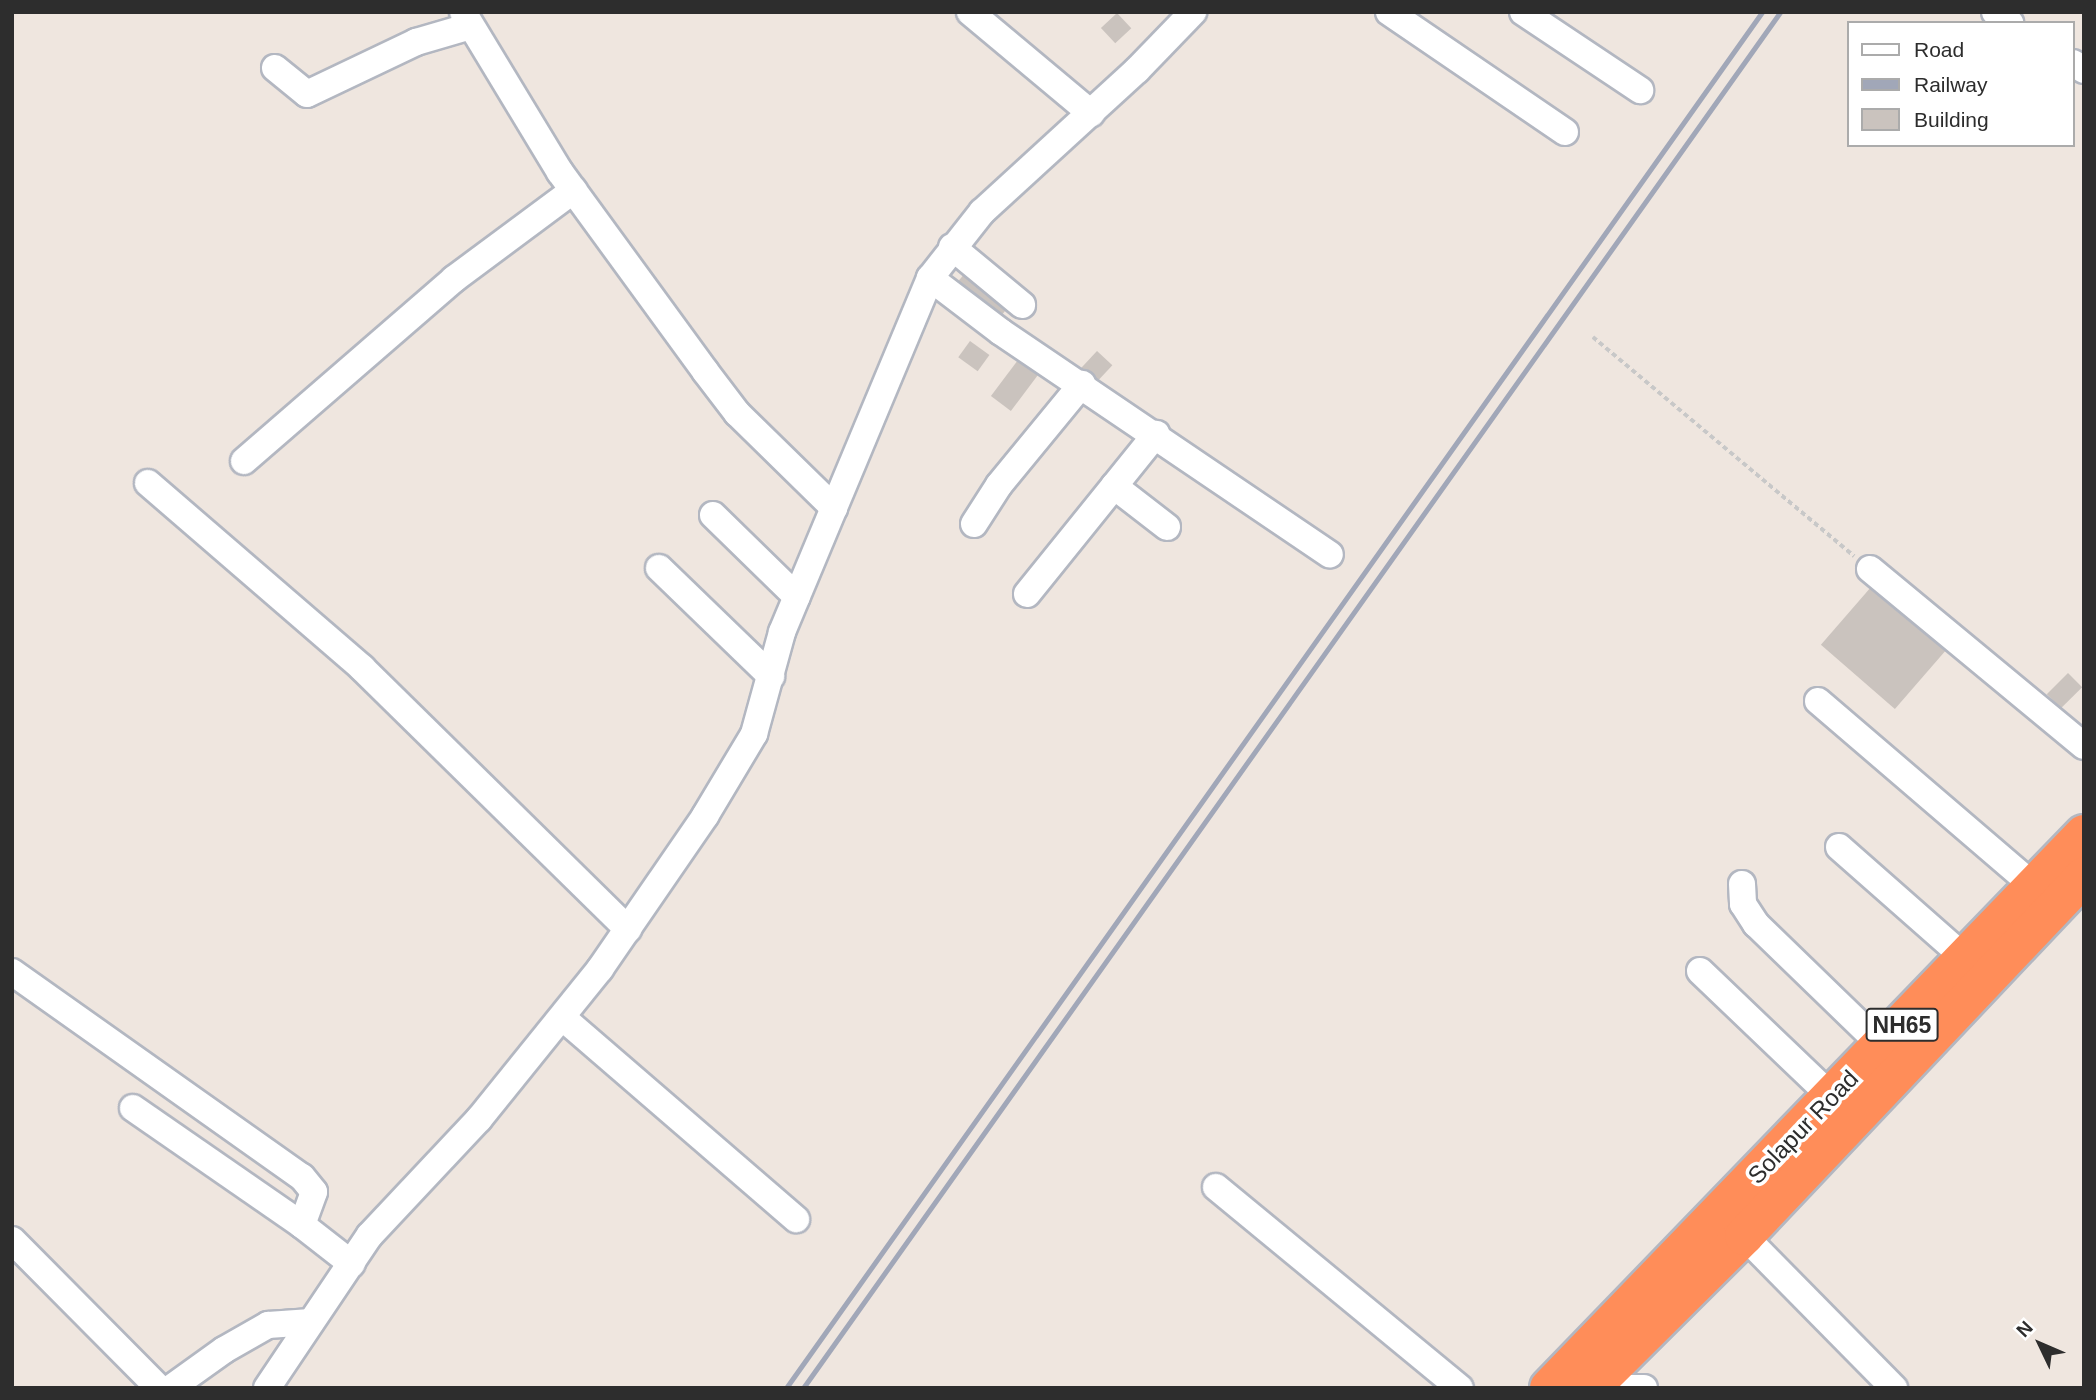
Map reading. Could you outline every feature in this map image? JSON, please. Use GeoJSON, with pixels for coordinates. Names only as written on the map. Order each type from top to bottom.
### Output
{"type":"FeatureCollection","features":[{"type":"Feature","properties":{"kind":"highway","name":"Solapur Road"},"geometry":{"type":"LineString","coordinates":[[1733,1231],[1832,1097],[2084,834]]}},
{"type":"Feature","properties":{"kind":"highway","name":"Solapur Road"},"geometry":{"type":"LineString","coordinates":[[1549,1388],[1653,1305],[1733,1231],[2084,876]]}},
{"type":"Feature","properties":{"kind":"highway","name":"Solapur Road"},"geometry":{"type":"LineString","coordinates":[[1591,1388],[1653,1305]]}},
{"type":"Feature","properties":{"kind":"street"},"geometry":{"type":"LineString","coordinates":[[970,12],[1091,113]]}},
{"type":"Feature","properties":{"kind":"street"},"geometry":{"type":"LineString","coordinates":[[1389,12],[1565,132]]}},
{"type":"Feature","properties":{"kind":"street"},"geometry":{"type":"LineString","coordinates":[[1523,12],[1640,90]]}},
{"type":"Feature","properties":{"kind":"street"},"geometry":{"type":"LineString","coordinates":[[267,1388],[370,1236],[479,1119],[563,1018],[628,929],[754,734],[797,597],[930,278],[982,212],[1091,113],[1182,16]]}},
{"type":"Feature","properties":{"kind":"street"},"geometry":{"type":"LineString","coordinates":[[275,68],[307,94],[467,19],[574,190],[737,413],[834,508]]}},
{"type":"Feature","properties":{"kind":"street"},"geometry":{"type":"LineString","coordinates":[[244,461],[454,279],[574,190]]}},
{"type":"Feature","properties":{"kind":"street"},"geometry":{"type":"LineString","coordinates":[[952,247],[1022,305]]}},
{"type":"Feature","properties":{"kind":"street"},"geometry":{"type":"LineString","coordinates":[[930,278],[1330,555]]}},
{"type":"Feature","properties":{"kind":"street"},"geometry":{"type":"LineString","coordinates":[[974,524],[999,485],[1082,383]]}},
{"type":"Feature","properties":{"kind":"street"},"geometry":{"type":"LineString","coordinates":[[1027,594],[1156,434]]}},
{"type":"Feature","properties":{"kind":"street"},"geometry":{"type":"LineString","coordinates":[[148,483],[362,668],[628,929]]}},
{"type":"Feature","properties":{"kind":"street"},"geometry":{"type":"LineString","coordinates":[[1114,486],[1167,527]]}},
{"type":"Feature","properties":{"kind":"street"},"geometry":{"type":"LineString","coordinates":[[713,515],[797,597]]}},
{"type":"Feature","properties":{"kind":"street"},"geometry":{"type":"LineString","coordinates":[[659,568],[771,676]]}},
{"type":"Feature","properties":{"kind":"street"},"geometry":{"type":"LineString","coordinates":[[1870,569],[2084,746]]}},
{"type":"Feature","properties":{"kind":"street"},"geometry":{"type":"LineString","coordinates":[[1818,701],[2034,886]]}},
{"type":"Feature","properties":{"kind":"street"},"geometry":{"type":"LineString","coordinates":[[1839,847],[1965,958]]}},
{"type":"Feature","properties":{"kind":"street"},"geometry":{"type":"LineString","coordinates":[[1742,884],[1744,904],[1756,925],[1882,1045]]}},
{"type":"Feature","properties":{"kind":"street"},"geometry":{"type":"LineString","coordinates":[[1700,971],[1832,1097]]}},
{"type":"Feature","properties":{"kind":"street"},"geometry":{"type":"LineString","coordinates":[[12,972],[302,1177],[314,1192],[302,1225]]}},
{"type":"Feature","properties":{"kind":"street"},"geometry":{"type":"LineString","coordinates":[[563,1018],[796,1219]]}},
{"type":"Feature","properties":{"kind":"street"},"geometry":{"type":"LineString","coordinates":[[133,1108],[302,1225],[352,1264]]}},
{"type":"Feature","properties":{"kind":"street"},"geometry":{"type":"LineString","coordinates":[[1216,1186],[1460,1388]]}},
{"type":"Feature","properties":{"kind":"street"},"geometry":{"type":"LineString","coordinates":[[1733,1231],[1894,1388]]}},
{"type":"Feature","properties":{"kind":"street"},"geometry":{"type":"LineString","coordinates":[[12,1240],[159,1388]]}},
{"type":"Feature","properties":{"kind":"street"},"geometry":{"type":"LineString","coordinates":[[171,1388],[224,1350],[268,1325],[311,1322]]}},
{"type":"Feature","properties":{"kind":"street"},"geometry":{"type":"LineString","coordinates":[[1624,1388],[1644,1388]]}},
{"type":"Feature","properties":{"kind":"path"},"geometry":{"type":"LineString","coordinates":[[1593,337],[1870,569]]}},
{"type":"Feature","properties":{"kind":"building"},"geometry":{"type":"Polygon","coordinates":[[[1117,13],[1131,28],[1115,43],[1101,28],[1117,13]]]}},
{"type":"Feature","properties":{"kind":"building"},"geometry":{"type":"Polygon","coordinates":[[[966,272],[1008,307],[995,323],[953,288],[966,272]]]}},
{"type":"Feature","properties":{"kind":"building"},"geometry":{"type":"Polygon","coordinates":[[[970,341],[989,355],[978,371],[958,357],[970,341]]]}},
{"type":"Feature","properties":{"kind":"building"},"geometry":{"type":"Polygon","coordinates":[[[1097,351],[1112,365],[1094,385],[1079,371],[1097,351]]]}},
{"type":"Feature","properties":{"kind":"building"},"geometry":{"type":"Polygon","coordinates":[[[1018,360],[1038,375],[1011,411],[991,396],[1018,360]]]}},
{"type":"Feature","properties":{"kind":"building"},"geometry":{"type":"Polygon","coordinates":[[[1878,579],[1952,643],[1895,709],[1821,645],[1878,579]]]}},
{"type":"Feature","properties":{"kind":"building"},"geometry":{"type":"Polygon","coordinates":[[[2068,673],[2082,687],[2061,708],[2047,694],[2068,673]]]}},
{"type":"Feature","properties":{"kind":"railway"},"geometry":{"type":"LineString","coordinates":[[786,1388],[1762,12]]}},
{"type":"Feature","properties":{"kind":"railway"},"geometry":{"type":"LineString","coordinates":[[803,1388],[1780,12]]}}]}
